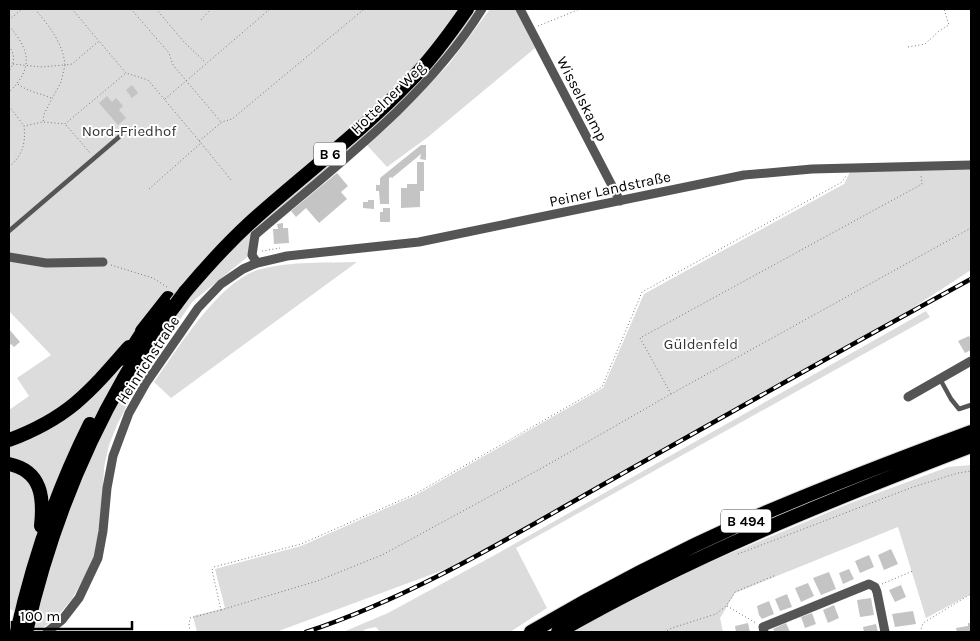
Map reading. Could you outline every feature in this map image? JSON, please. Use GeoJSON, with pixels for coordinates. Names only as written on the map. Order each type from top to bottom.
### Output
{"type":"FeatureCollection","features":[{"type":"Feature","properties":{"kind":"highway","name":"B 6"},"geometry":{"type":"LineString","coordinates":[[23,626],[54,534],[98,429],[124,378],[175,294],[204,255],[244,215],[389,90],[432,42],[456,9]]}},
{"type":"Feature","properties":{"kind":"highway","name":"B 6"},"geometry":{"type":"LineString","coordinates":[[23,626],[35,561],[55,503],[84,435],[114,378],[147,325],[175,294],[251,221],[361,128],[409,82],[440,47],[467,9]]}},
{"type":"Feature","properties":{"kind":"highway"},"geometry":{"type":"LineString","coordinates":[[9,440],[48,423],[77,402],[92,389],[147,325]]}},
{"type":"Feature","properties":{"kind":"highway","name":"B 494"},"geometry":{"type":"LineString","coordinates":[[532,632],[646,569],[754,518],[860,474],[971,432]]}},
{"type":"Feature","properties":{"kind":"highway","name":"B 494"},"geometry":{"type":"LineString","coordinates":[[558,632],[653,581],[749,535],[817,506],[971,446]]}},
{"type":"Feature","properties":{"kind":"highway"},"geometry":{"type":"LineString","coordinates":[[917,467],[971,457]]}},
{"type":"Feature","properties":{"kind":"highway"},"geometry":{"type":"LineString","coordinates":[[9,464],[18,467],[30,475],[41,492],[43,508],[35,561]]}},
{"type":"Feature","properties":{"kind":"street","name":"Hottelner Weg"},"geometry":{"type":"LineString","coordinates":[[257,263],[252,255],[255,234],[384,124],[437,70],[482,9]]}},
{"type":"Feature","properties":{"kind":"street","name":"Wisselskamp"},"geometry":{"type":"LineString","coordinates":[[520,9],[620,201]]}},
{"type":"Feature","properties":{"kind":"street","name":"Peiner Landstraße"},"geometry":{"type":"LineString","coordinates":[[257,263],[304,253],[419,242],[744,175],[886,167],[971,165]]}},
{"type":"Feature","properties":{"kind":"street"},"geometry":{"type":"LineString","coordinates":[[9,256],[46,263],[103,262]]}},
{"type":"Feature","properties":{"kind":"street","name":"Heinrichstraße"},"geometry":{"type":"LineString","coordinates":[[47,632],[62,620],[79,598],[95,565],[103,531],[107,488],[113,456],[123,428],[146,383],[198,308],[222,284],[243,269],[257,263]]}},
{"type":"Feature","properties":{"kind":"street"},"geometry":{"type":"LineString","coordinates":[[908,397],[971,361]]}},
{"type":"Feature","properties":{"kind":"street"},"geometry":{"type":"LineString","coordinates":[[763,630],[869,584],[875,587],[877,592],[885,632]]}},
{"type":"Feature","properties":{"kind":"lane"},"geometry":{"type":"LineString","coordinates":[[9,231],[119,137]]}},
{"type":"Feature","properties":{"kind":"lane"},"geometry":{"type":"LineString","coordinates":[[940,379],[959,409],[971,405]]}},
{"type":"Feature","properties":{"kind":"path"},"geometry":{"type":"LineString","coordinates":[[9,20],[22,9]]}},
{"type":"Feature","properties":{"kind":"path"},"geometry":{"type":"LineString","coordinates":[[35,9],[59,41],[66,65],[61,82],[44,114],[44,122]]}},
{"type":"Feature","properties":{"kind":"path"},"geometry":{"type":"LineString","coordinates":[[72,9],[126,73],[148,80],[232,181]]}},
{"type":"Feature","properties":{"kind":"path"},"geometry":{"type":"LineString","coordinates":[[131,9],[169,53],[173,65],[222,122]]}},
{"type":"Feature","properties":{"kind":"path"},"geometry":{"type":"LineString","coordinates":[[156,9],[185,43],[206,63]]}},
{"type":"Feature","properties":{"kind":"path"},"geometry":{"type":"LineString","coordinates":[[202,20],[211,9]]}},
{"type":"Feature","properties":{"kind":"path"},"geometry":{"type":"LineString","coordinates":[[164,99],[270,9]]}},
{"type":"Feature","properties":{"kind":"path"},"geometry":{"type":"LineString","coordinates":[[199,141],[222,122],[232,119],[362,9]]}},
{"type":"Feature","properties":{"kind":"path"},"geometry":{"type":"LineString","coordinates":[[531,29],[580,9]]}},
{"type":"Feature","properties":{"kind":"path"},"geometry":{"type":"LineString","coordinates":[[908,47],[925,44],[949,25],[944,9]]}},
{"type":"Feature","properties":{"kind":"path"},"geometry":{"type":"LineString","coordinates":[[9,26],[22,43],[26,52],[24,74],[9,92]]}},
{"type":"Feature","properties":{"kind":"path"},"geometry":{"type":"LineString","coordinates":[[13,64],[41,67],[72,64],[99,41]]}},
{"type":"Feature","properties":{"kind":"path"},"geometry":{"type":"LineString","coordinates":[[9,46],[14,55],[13,64],[9,71]]}},
{"type":"Feature","properties":{"kind":"path"},"geometry":{"type":"LineString","coordinates":[[65,124],[126,73]]}},
{"type":"Feature","properties":{"kind":"path"},"geometry":{"type":"LineString","coordinates":[[17,84],[24,89],[42,94],[51,99]]}},
{"type":"Feature","properties":{"kind":"path"},"geometry":{"type":"LineString","coordinates":[[9,108],[24,126],[26,138],[22,152],[9,167]]}},
{"type":"Feature","properties":{"kind":"path"},"geometry":{"type":"LineString","coordinates":[[24,126],[44,122],[65,124],[94,158]]}},
{"type":"Feature","properties":{"kind":"path"},"geometry":{"type":"LineString","coordinates":[[149,189],[201,144]]}},
{"type":"Feature","properties":{"kind":"path"},"geometry":{"type":"LineString","coordinates":[[671,394],[640,338],[922,184],[920,172]]}},
{"type":"Feature","properties":{"kind":"path"},"geometry":{"type":"LineString","coordinates":[[221,610],[212,570],[214,567],[301,544],[415,494],[602,387],[642,292],[842,182],[847,176],[838,176]]}},
{"type":"Feature","properties":{"kind":"path"},"geometry":{"type":"LineString","coordinates":[[190,632],[188,624],[190,618],[317,581],[382,555],[542,468],[671,394],[971,228]]}},
{"type":"Feature","properties":{"kind":"path"},"geometry":{"type":"LineString","coordinates":[[103,262],[153,278],[175,294]]}},
{"type":"Feature","properties":{"kind":"path"},"geometry":{"type":"LineString","coordinates":[[735,555],[913,487],[958,473],[971,471]]}},
{"type":"Feature","properties":{"kind":"path"},"geometry":{"type":"LineString","coordinates":[[875,587],[913,571]]}},
{"type":"Feature","properties":{"kind":"path"},"geometry":{"type":"LineString","coordinates":[[664,632],[716,614],[726,606],[735,592],[776,575]]}},
{"type":"Feature","properties":{"kind":"path"},"geometry":{"type":"LineString","coordinates":[[920,632],[923,623],[971,594]]}},
{"type":"Feature","properties":{"kind":"path"},"geometry":{"type":"LineString","coordinates":[[726,606],[763,630]]}},
{"type":"Feature","properties":{"kind":"green space","name":"Nord-Friedhof"},"geometry":{"type":"Polygon","coordinates":[[[9,9],[479,9],[447,54],[383,122],[253,234],[251,254],[192,302],[141,377],[109,445],[104,468],[98,546],[90,567],[72,599],[56,618],[39,631],[28,615],[9,609],[9,410],[29,396],[17,378],[51,355],[9,311],[9,9]]]}},
{"type":"Feature","properties":{"kind":"green space"},"geometry":{"type":"Polygon","coordinates":[[[490,9],[515,9],[535,48],[428,137],[387,167],[366,144],[387,128],[449,64],[490,9]]]}},
{"type":"Feature","properties":{"kind":"green space","name":"Güldenfeld"},"geometry":{"type":"Polygon","coordinates":[[[971,164],[971,270],[908,311],[457,565],[276,632],[197,632],[193,616],[225,608],[215,569],[301,546],[416,495],[603,388],[644,294],[844,184],[852,168],[971,164]]]}},
{"type":"Feature","properties":{"kind":"green space"},"geometry":{"type":"Polygon","coordinates":[[[357,262],[171,398],[154,382],[201,317],[230,287],[245,276],[273,266],[357,262]]]}},
{"type":"Feature","properties":{"kind":"green space"},"geometry":{"type":"Polygon","coordinates":[[[926,311],[930,317],[516,548],[547,608],[510,632],[380,632],[376,627],[362,632],[343,632],[388,613],[493,556],[926,311]]]}},
{"type":"Feature","properties":{"kind":"green space"},"geometry":{"type":"Polygon","coordinates":[[[971,465],[971,594],[926,618],[898,527],[735,593],[720,618],[723,632],[569,632],[677,576],[848,504],[948,467],[971,465]]]}},
{"type":"Feature","properties":{"kind":"building"},"geometry":{"type":"Polygon","coordinates":[[[132,85],[138,93],[132,98],[126,90],[132,85]]]}},
{"type":"Feature","properties":{"kind":"building"},"geometry":{"type":"Polygon","coordinates":[[[107,96],[112,102],[116,98],[123,106],[119,110],[126,118],[118,125],[99,103],[107,96]]]}},
{"type":"Feature","properties":{"kind":"building"},"geometry":{"type":"Polygon","coordinates":[[[421,145],[426,145],[426,160],[420,159],[421,154],[392,178],[389,178],[389,204],[380,204],[379,191],[376,191],[376,185],[380,185],[380,178],[421,145]]]}},
{"type":"Feature","properties":{"kind":"building"},"geometry":{"type":"Polygon","coordinates":[[[417,162],[424,162],[424,191],[420,191],[420,207],[401,208],[401,188],[407,188],[407,184],[417,184],[417,162]]]}},
{"type":"Feature","properties":{"kind":"building"},"geometry":{"type":"Polygon","coordinates":[[[337,173],[348,186],[341,192],[347,199],[319,223],[306,208],[296,217],[291,211],[337,173]]]}},
{"type":"Feature","properties":{"kind":"building"},"geometry":{"type":"Polygon","coordinates":[[[368,200],[374,200],[374,209],[363,208],[363,202],[368,202],[368,200]]]}},
{"type":"Feature","properties":{"kind":"building"},"geometry":{"type":"Polygon","coordinates":[[[383,208],[390,208],[390,222],[380,222],[380,212],[383,212],[383,208]]]}},
{"type":"Feature","properties":{"kind":"building"},"geometry":{"type":"Polygon","coordinates":[[[283,223],[283,228],[288,228],[289,243],[274,244],[273,229],[278,229],[277,224],[283,223]]]}},
{"type":"Feature","properties":{"kind":"building"},"geometry":{"type":"Polygon","coordinates":[[[9,329],[20,342],[14,347],[11,344],[9,346],[9,329]]]}},
{"type":"Feature","properties":{"kind":"building"},"geometry":{"type":"Polygon","coordinates":[[[969,336],[971,350],[965,353],[958,341],[969,336]]]}},
{"type":"Feature","properties":{"kind":"building"},"geometry":{"type":"Polygon","coordinates":[[[891,549],[898,564],[884,570],[878,555],[891,549]]]}},
{"type":"Feature","properties":{"kind":"building"},"geometry":{"type":"Polygon","coordinates":[[[869,555],[874,567],[860,573],[855,561],[869,555]]]}},
{"type":"Feature","properties":{"kind":"building"},"geometry":{"type":"Polygon","coordinates":[[[849,569],[854,579],[843,584],[839,573],[849,569]]]}},
{"type":"Feature","properties":{"kind":"building"},"geometry":{"type":"Polygon","coordinates":[[[829,572],[836,589],[821,595],[813,578],[829,572]]]}},
{"type":"Feature","properties":{"kind":"building"},"geometry":{"type":"Polygon","coordinates":[[[808,583],[814,596],[801,602],[795,588],[808,583]]]}},
{"type":"Feature","properties":{"kind":"building"},"geometry":{"type":"Polygon","coordinates":[[[901,585],[906,597],[895,602],[889,590],[901,585]]]}},
{"type":"Feature","properties":{"kind":"building"},"geometry":{"type":"Polygon","coordinates":[[[787,594],[792,607],[780,611],[775,599],[787,594]]]}},
{"type":"Feature","properties":{"kind":"building"},"geometry":{"type":"Polygon","coordinates":[[[871,598],[874,615],[860,617],[857,600],[871,598]]]}},
{"type":"Feature","properties":{"kind":"building"},"geometry":{"type":"Polygon","coordinates":[[[769,601],[774,614],[762,619],[757,606],[769,601]]]}},
{"type":"Feature","properties":{"kind":"building"},"geometry":{"type":"Polygon","coordinates":[[[834,605],[839,618],[828,623],[823,610],[834,605]]]}},
{"type":"Feature","properties":{"kind":"building"},"geometry":{"type":"Polygon","coordinates":[[[913,611],[916,624],[895,627],[892,614],[913,611]]]}},
{"type":"Feature","properties":{"kind":"building"},"geometry":{"type":"Polygon","coordinates":[[[812,613],[816,624],[805,628],[801,617],[812,613]]]}},
{"type":"Feature","properties":{"kind":"building"},"geometry":{"type":"Polygon","coordinates":[[[748,623],[750,632],[736,632],[735,626],[748,623]]]}},
{"type":"Feature","properties":{"kind":"building"},"geometry":{"type":"Polygon","coordinates":[[[786,623],[790,632],[775,632],[773,629],[786,623]]]}},
{"type":"Feature","properties":{"kind":"building"},"geometry":{"type":"Polygon","coordinates":[[[968,623],[971,623],[971,632],[957,632],[956,628],[968,626],[968,623]]]}},
{"type":"Feature","properties":{"kind":"building"},"geometry":{"type":"Polygon","coordinates":[[[876,624],[878,632],[864,632],[863,627],[876,624]]]}},
{"type":"Feature","properties":{"kind":"railway"},"geometry":{"type":"LineString","coordinates":[[306,632],[384,602],[458,566],[971,279]]}}]}
